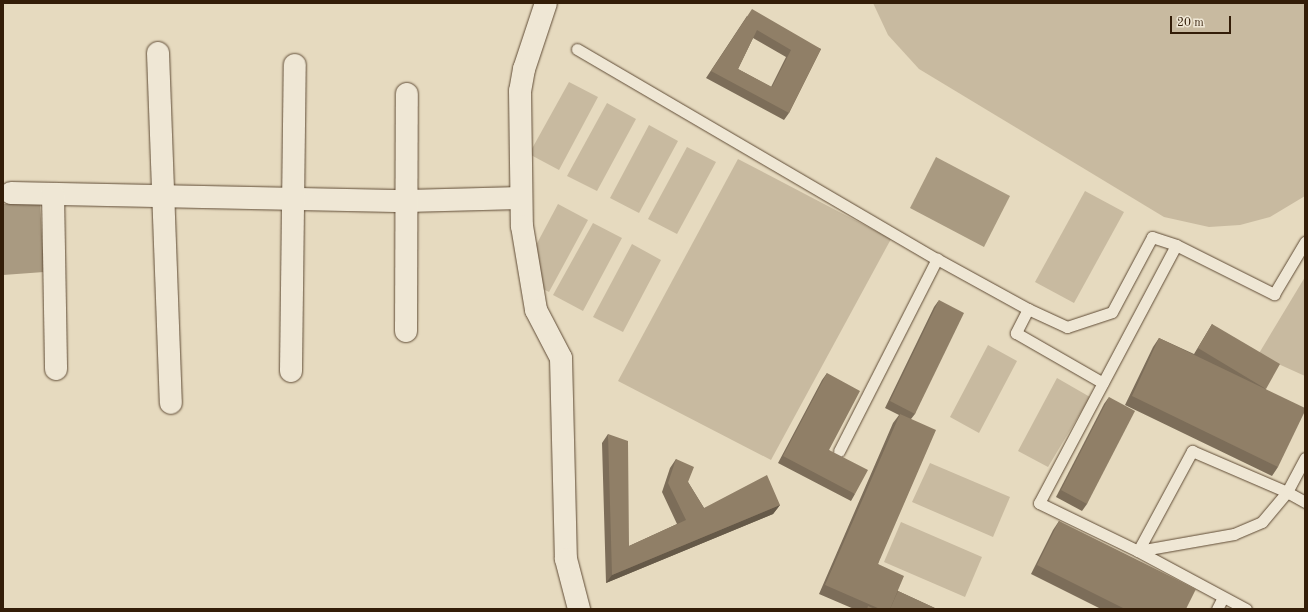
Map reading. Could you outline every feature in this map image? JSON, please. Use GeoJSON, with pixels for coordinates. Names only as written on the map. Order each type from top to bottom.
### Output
{"type":"FeatureCollection","features":[{"type":"Feature","properties":{"kind":"street"},"geometry":{"type":"LineString","coordinates":[[546,3],[524,69],[520,91],[522,226],[536,310],[561,358],[566,559],[579,609]]}},
{"type":"Feature","properties":{"kind":"street"},"geometry":{"type":"LineString","coordinates":[[158,53],[162,196],[171,403]]}},
{"type":"Feature","properties":{"kind":"street"},"geometry":{"type":"LineString","coordinates":[[291,371],[295,65]]}},
{"type":"Feature","properties":{"kind":"street"},"geometry":{"type":"LineString","coordinates":[[406,331],[407,94]]}},
{"type":"Feature","properties":{"kind":"street"},"geometry":{"type":"LineString","coordinates":[[11,193],[407,201],[521,198]]}},
{"type":"Feature","properties":{"kind":"street"},"geometry":{"type":"LineString","coordinates":[[53,194],[56,369]]}},
{"type":"Feature","properties":{"kind":"lane"},"geometry":{"type":"LineString","coordinates":[[577,50],[937,259],[1028,309],[1067,327],[1112,312],[1152,237],[1176,245],[1274,294],[1305,242]]}},
{"type":"Feature","properties":{"kind":"lane"},"geometry":{"type":"LineString","coordinates":[[1176,245],[1039,504],[1138,552],[1246,609]]}},
{"type":"Feature","properties":{"kind":"lane"},"geometry":{"type":"LineString","coordinates":[[839,451],[937,259]]}},
{"type":"Feature","properties":{"kind":"lane"},"geometry":{"type":"LineString","coordinates":[[1028,309],[1016,333],[1103,383]]}},
{"type":"Feature","properties":{"kind":"lane"},"geometry":{"type":"LineString","coordinates":[[1138,552],[1192,451],[1287,492],[1305,502]]}},
{"type":"Feature","properties":{"kind":"lane"},"geometry":{"type":"LineString","coordinates":[[1138,552],[1234,534],[1262,522],[1287,492],[1305,458]]}},
{"type":"Feature","properties":{"kind":"lane"},"geometry":{"type":"LineString","coordinates":[[1217,609],[1223,597]]}},
{"type":"Feature","properties":{"kind":"shaded area"},"geometry":{"type":"Polygon","coordinates":[[[873,3],[1305,3],[1305,196],[1270,217],[1240,225],[1209,227],[1164,217],[919,69],[888,35],[873,3]]]}},
{"type":"Feature","properties":{"kind":"shaded area"},"geometry":{"type":"Polygon","coordinates":[[[569,82],[598,97],[559,170],[529,154],[569,82]]]}},
{"type":"Feature","properties":{"kind":"shaded area"},"geometry":{"type":"Polygon","coordinates":[[[607,103],[636,119],[597,191],[567,176],[607,103]]]}},
{"type":"Feature","properties":{"kind":"shaded area"},"geometry":{"type":"Polygon","coordinates":[[[649,125],[678,141],[639,213],[610,198],[649,125]]]}},
{"type":"Feature","properties":{"kind":"shaded area"},"geometry":{"type":"Polygon","coordinates":[[[687,147],[716,162],[677,234],[648,219],[687,147]]]}},
{"type":"Feature","properties":{"kind":"shaded area"},"geometry":{"type":"Polygon","coordinates":[[[936,157],[1010,196],[984,247],[910,208],[936,157]]]}},
{"type":"Feature","properties":{"kind":"shaded area"},"geometry":{"type":"Polygon","coordinates":[[[738,159],[891,239],[771,460],[618,381],[738,159]]]}},
{"type":"Feature","properties":{"kind":"shaded area"},"geometry":{"type":"Polygon","coordinates":[[[1085,191],[1124,212],[1074,303],[1035,282],[1085,191]]]}},
{"type":"Feature","properties":{"kind":"shaded area"},"geometry":{"type":"Polygon","coordinates":[[[40,201],[44,272],[3,275],[3,204],[40,201]]]}},
{"type":"Feature","properties":{"kind":"shaded area"},"geometry":{"type":"Polygon","coordinates":[[[558,204],[588,220],[549,292],[519,277],[558,204]]]}},
{"type":"Feature","properties":{"kind":"shaded area"},"geometry":{"type":"Polygon","coordinates":[[[593,223],[622,238],[583,311],[553,295],[593,223]]]}},
{"type":"Feature","properties":{"kind":"shaded area"},"geometry":{"type":"Polygon","coordinates":[[[632,244],[661,260],[623,332],[593,317],[632,244]]]}},
{"type":"Feature","properties":{"kind":"shaded area"},"geometry":{"type":"Polygon","coordinates":[[[1305,277],[1305,376],[1258,355],[1305,277]]]}},
{"type":"Feature","properties":{"kind":"shaded area"},"geometry":{"type":"Polygon","coordinates":[[[988,345],[1017,361],[979,433],[950,417],[988,345]]]}},
{"type":"Feature","properties":{"kind":"shaded area"},"geometry":{"type":"Polygon","coordinates":[[[1057,378],[1090,397],[1048,467],[1018,451],[1057,378]]]}},
{"type":"Feature","properties":{"kind":"shaded area"},"geometry":{"type":"Polygon","coordinates":[[[930,463],[1010,497],[993,537],[912,502],[930,463]]]}},
{"type":"Feature","properties":{"kind":"shaded area"},"geometry":{"type":"Polygon","coordinates":[[[901,522],[982,557],[965,597],[884,562],[901,522]]]}},
{"type":"Feature","properties":{"kind":"building"},"geometry":{"type":"Polygon","coordinates":[[[752,9],[821,49],[789,113],[711,71],[752,9]],[[757,30],[738,69],[772,87],[791,50],[757,30]]]}},
{"type":"Feature","properties":{"kind":"building"},"geometry":{"type":"Polygon","coordinates":[[[939,300],[964,313],[915,414],[890,401],[939,300]]]}},
{"type":"Feature","properties":{"kind":"building"},"geometry":{"type":"Polygon","coordinates":[[[1212,324],[1280,364],[1266,389],[1198,348],[1212,324]]]}},
{"type":"Feature","properties":{"kind":"building"},"geometry":{"type":"Polygon","coordinates":[[[1159,338],[1305,408],[1305,411],[1278,467],[1132,396],[1159,338]]]}},
{"type":"Feature","properties":{"kind":"building"},"geometry":{"type":"Polygon","coordinates":[[[827,373],[860,391],[829,450],[868,470],[855,494],[783,456],[827,373]]]}},
{"type":"Feature","properties":{"kind":"building"},"geometry":{"type":"Polygon","coordinates":[[[1109,397],[1135,411],[1087,504],[1061,490],[1109,397]]]}},
{"type":"Feature","properties":{"kind":"building"},"geometry":{"type":"Polygon","coordinates":[[[900,414],[936,430],[878,564],[904,576],[890,609],[880,609],[825,585],[900,414]]]}},
{"type":"Feature","properties":{"kind":"building"},"geometry":{"type":"Polygon","coordinates":[[[608,434],[628,441],[629,546],[686,520],[668,483],[676,459],[694,467],[688,482],[704,508],[767,475],[780,505],[612,575],[608,434]]]}},
{"type":"Feature","properties":{"kind":"building"},"geometry":{"type":"Polygon","coordinates":[[[1059,521],[1196,589],[1186,609],[1125,609],[1037,565],[1059,521]]]}},
{"type":"Feature","properties":{"kind":"building"},"geometry":{"type":"Polygon","coordinates":[[[898,591],[937,609],[890,609],[898,591]]]}},
{"type":"Feature","properties":{"kind":"building"},"geometry":{"type":"Polygon","coordinates":[[[868,606],[875,609],[867,609],[868,606]]]}}]}
